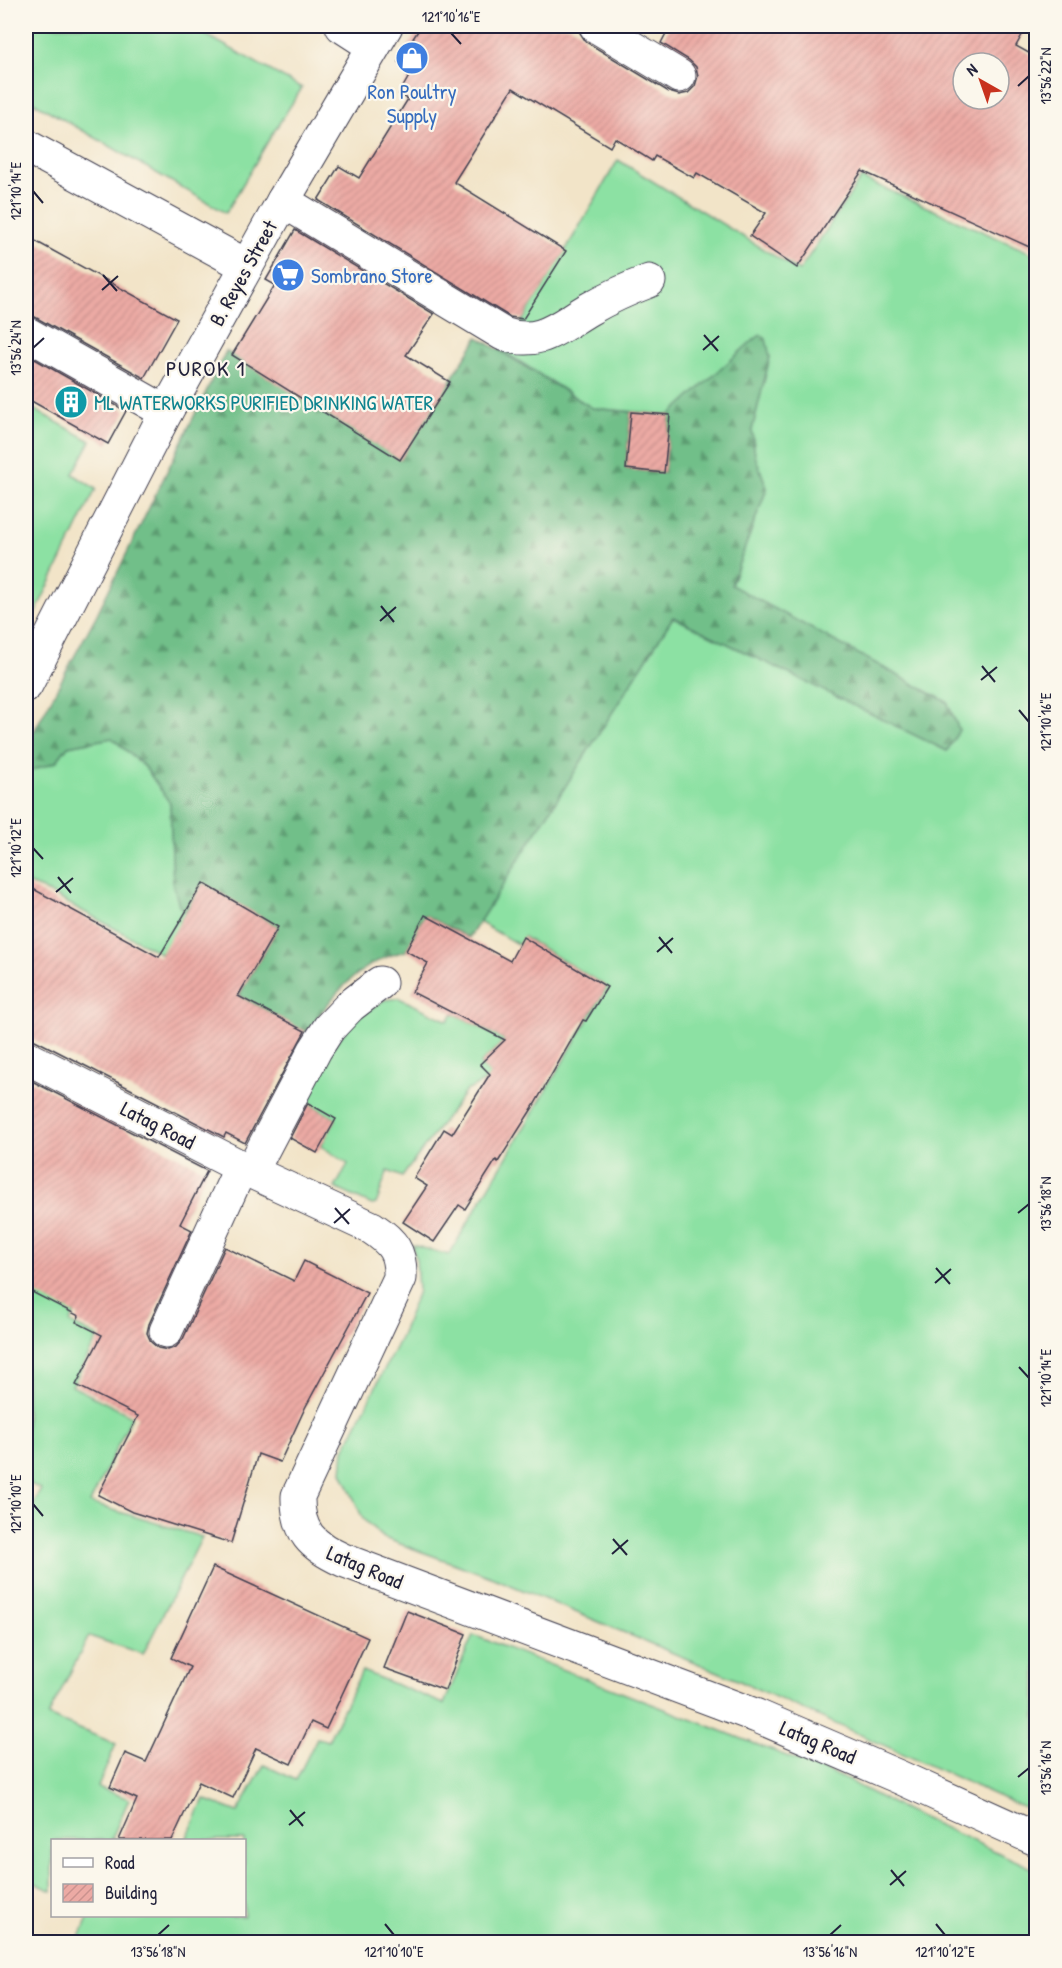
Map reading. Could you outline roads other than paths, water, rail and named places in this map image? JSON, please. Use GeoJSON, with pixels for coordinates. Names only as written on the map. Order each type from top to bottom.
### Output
{"type":"FeatureCollection","features":[{"type":"Feature","properties":{"kind":"street"},"geometry":{"type":"LineString","coordinates":[[342,26],[380,36]]}},
{"type":"Feature","properties":{"kind":"street"},"geometry":{"type":"LineString","coordinates":[[596,26],[679,76]]}},
{"type":"Feature","properties":{"kind":"street","name":"B. Reyes Street"},"geometry":{"type":"LineString","coordinates":[[26,685],[166,412],[283,201],[380,36]]}},
{"type":"Feature","properties":{"kind":"street"},"geometry":{"type":"LineString","coordinates":[[26,146],[247,266]]}},
{"type":"Feature","properties":{"kind":"street"},"geometry":{"type":"LineString","coordinates":[[283,201],[502,334],[519,340],[537,337],[557,329],[615,295],[649,281]]}},
{"type":"Feature","properties":{"kind":"street"},"geometry":{"type":"LineString","coordinates":[[26,333],[166,412]]}},
{"type":"Feature","properties":{"kind":"street"},"geometry":{"type":"LineString","coordinates":[[166,1331],[246,1169],[315,1050],[329,1028],[350,1006],[380,983]]}},
{"type":"Feature","properties":{"kind":"street","name":"Latag Road"},"geometry":{"type":"LineString","coordinates":[[26,1057],[246,1169],[372,1228],[386,1237],[396,1249],[400,1263],[400,1278],[298,1496],[297,1513],[311,1541],[324,1551],[343,1560],[757,1716],[899,1776],[1036,1839]]}},
{"type":"Feature","properties":{"kind":"place","name":"Ron Poultry Supply"},"geometry":{"type":"Point","coordinates":[412,58]}},
{"type":"Feature","properties":{"kind":"place","name":"Sombrano Store"},"geometry":{"type":"Point","coordinates":[288,275]}},
{"type":"Feature","properties":{"kind":"place","name":"ML WATERWORKS PURIFIED DRINKING WATER"},"geometry":{"type":"Point","coordinates":[71,402]}},
{"type":"Feature","properties":{"kind":"district","name":"PUROK 1"},"geometry":{"type":"Point","coordinates":[206,368]}}]}
